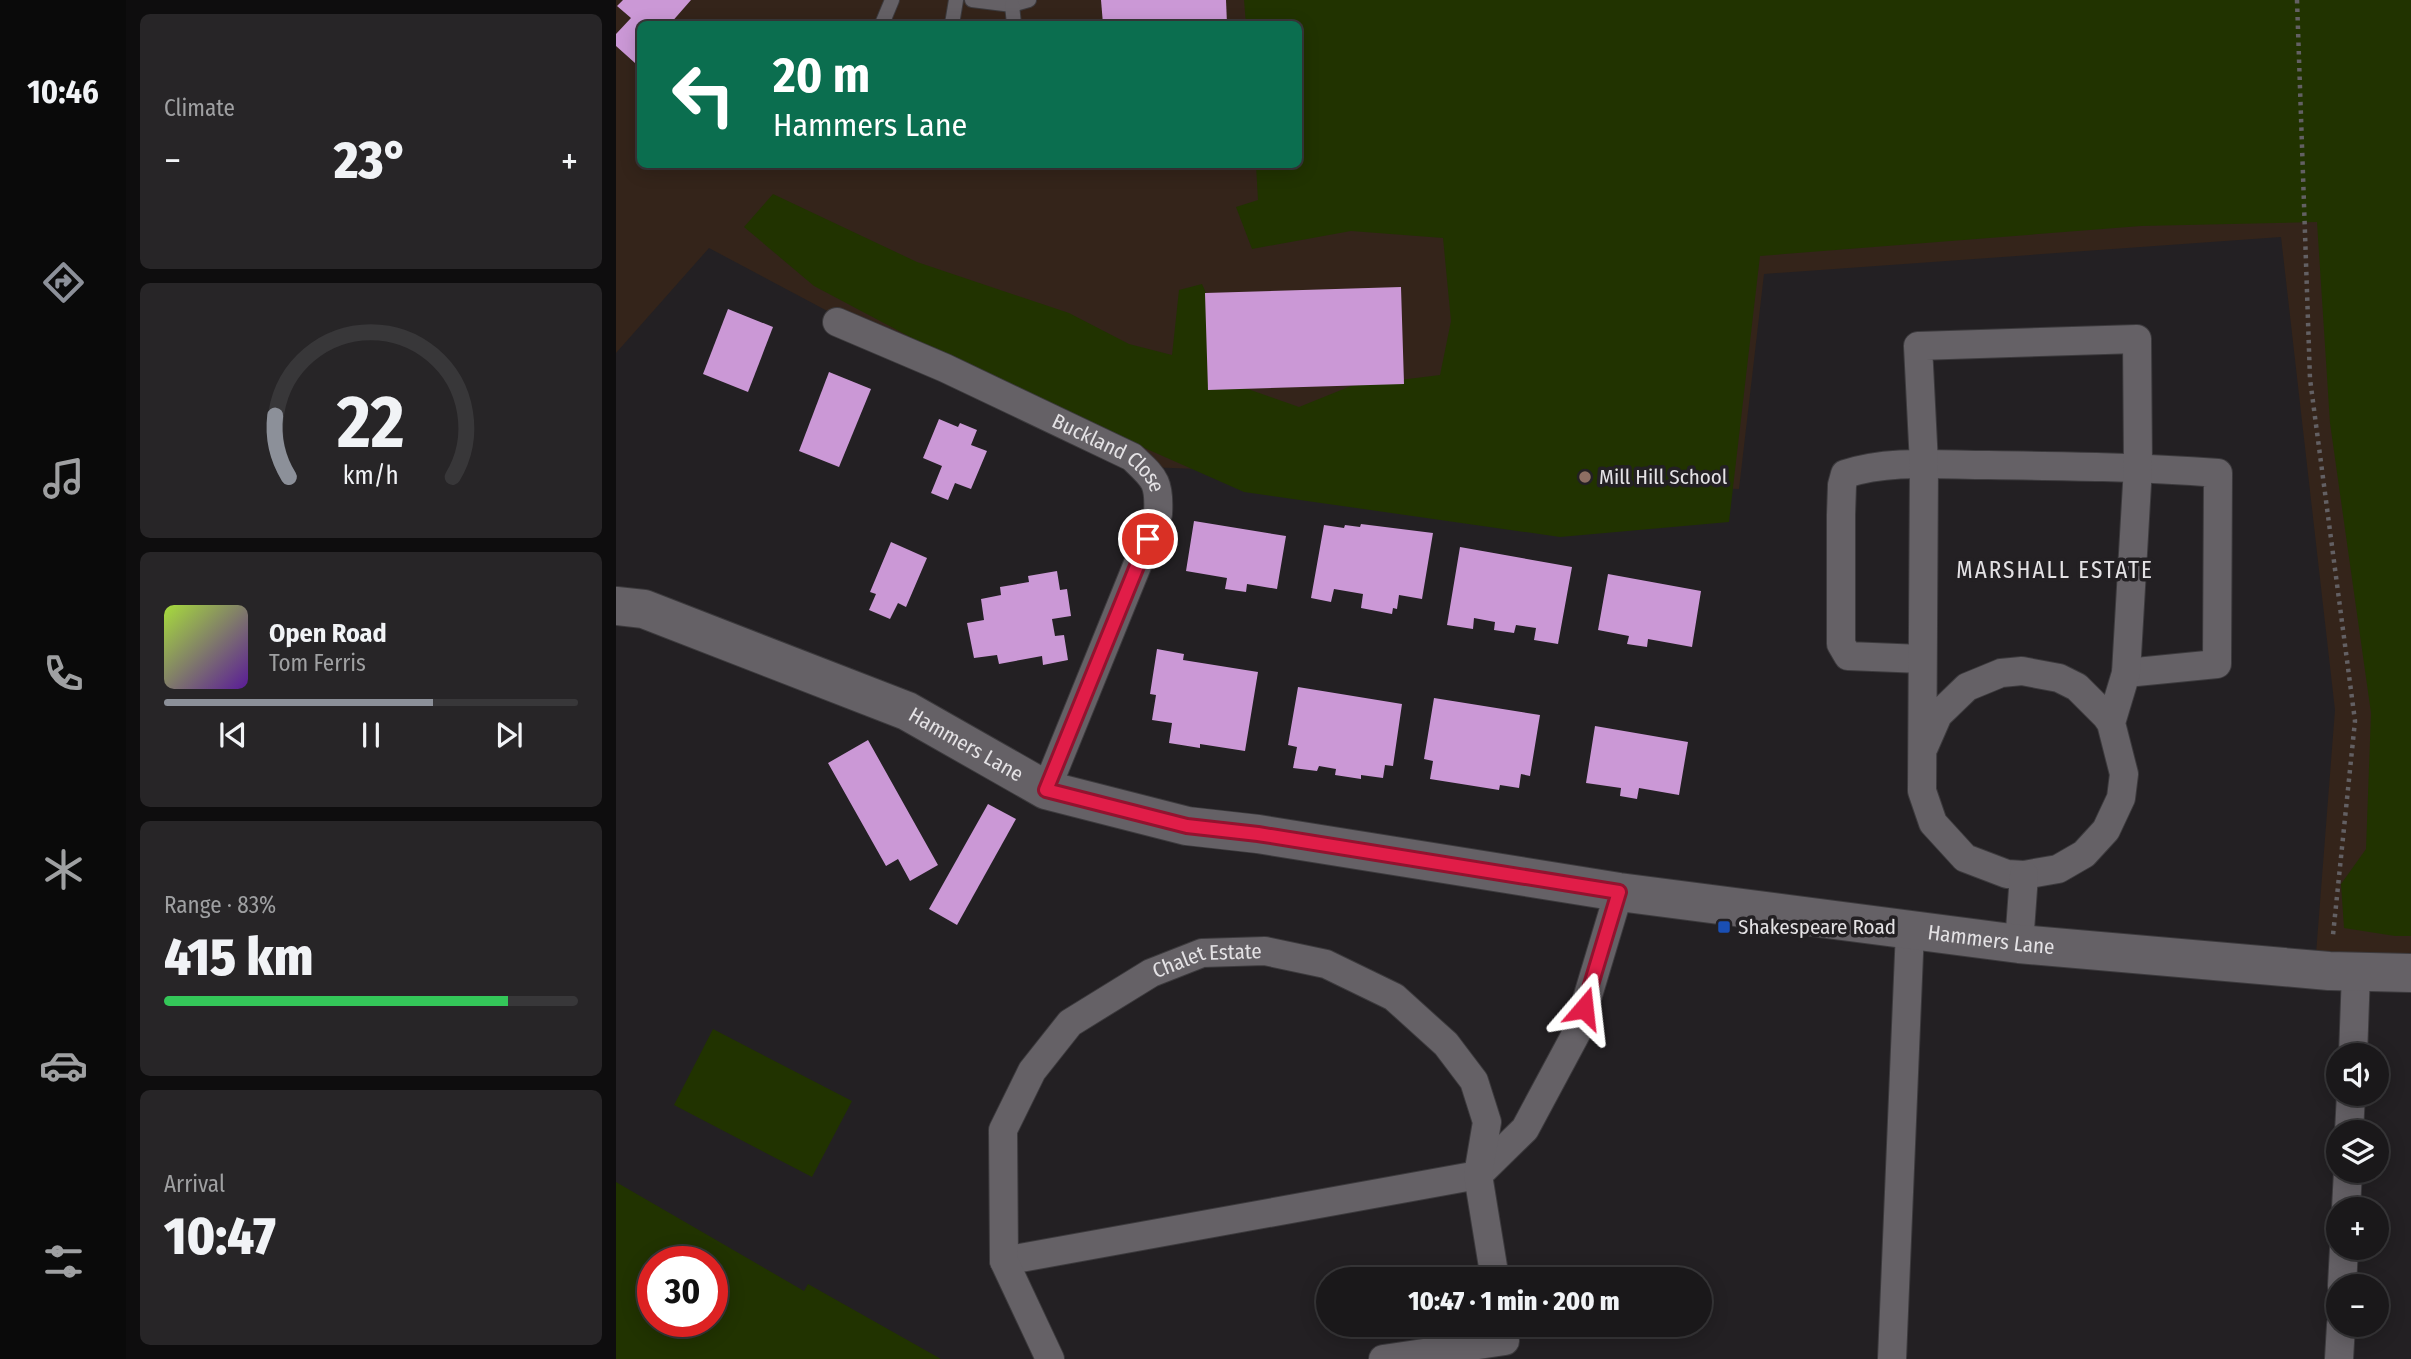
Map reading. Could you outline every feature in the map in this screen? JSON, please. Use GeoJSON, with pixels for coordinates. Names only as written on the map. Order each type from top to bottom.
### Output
{"type":"FeatureCollection","features":[{"type":"Feature","properties":{"kind":"main road","name":"Hammers Lane"},"geometry":{"type":"LineString","coordinates":[[616,606],[644,609],[908,711],[1046,790],[1187,826],[1258,834],[1619,892],[2019,944],[2343,972],[2411,973]]}},
{"type":"Feature","properties":{"kind":"street","name":"Buckland Close"},"geometry":{"type":"LineString","coordinates":[[837,322],[945,368],[1132,457],[1154,478],[1159,497],[1158,513],[1046,790]]}},
{"type":"Feature","properties":{"kind":"street"},"geometry":{"type":"LineString","coordinates":[[1924,747],[1938,716],[1966,688],[2001,673],[2022,671],[2059,678],[2077,687],[2111,723],[2124,774],[2121,798],[2106,830],[2084,854],[2058,869],[2024,875],[2007,874],[1965,858],[1933,823],[1922,791],[1924,464],[1918,346],[2137,339],[2138,467],[2126,673],[2111,723]]}},
{"type":"Feature","properties":{"kind":"street"},"geometry":{"type":"LineString","coordinates":[[1922,659],[1848,656],[1840,644],[1839,580],[1842,485],[1845,474],[1862,468],[1924,464],[2138,467],[2218,473],[2217,664],[2126,673]]}},
{"type":"Feature","properties":{"kind":"street"},"geometry":{"type":"LineString","coordinates":[[2019,944],[2024,875]]}},
{"type":"Feature","properties":{"kind":"street"},"geometry":{"type":"LineString","coordinates":[[1004,1261],[1478,1175],[1525,1129],[1577,1032],[1619,892]]}},
{"type":"Feature","properties":{"kind":"street"},"geometry":{"type":"LineString","coordinates":[[1892,1359],[1910,930]]}},
{"type":"Feature","properties":{"kind":"street","name":"Chalet Estate"},"geometry":{"type":"LineString","coordinates":[[1050,1359],[1004,1261],[1003,1130],[1032,1071],[1070,1023],[1151,972],[1202,953],[1265,951],[1326,964],[1394,997],[1446,1044],[1474,1081],[1486,1122],[1478,1175],[1493,1267]]}},
{"type":"Feature","properties":{"kind":"street"},"geometry":{"type":"LineString","coordinates":[[2343,972],[2352,1043]]}},
{"type":"Feature","properties":{"kind":"street"},"geometry":{"type":"LineString","coordinates":[[2339,1359],[2340,1337]]}},
{"type":"Feature","properties":{"kind":"street"},"geometry":{"type":"LineString","coordinates":[[1383,1359],[1505,1341]]}},
{"type":"Feature","properties":{"kind":"lane"},"geometry":{"type":"LineString","coordinates":[[883,21],[892,0]]}},
{"type":"Feature","properties":{"kind":"lane"},"geometry":{"type":"LineString","coordinates":[[952,21],[956,0]]}},
{"type":"Feature","properties":{"kind":"lane"},"geometry":{"type":"LineString","coordinates":[[972,0],[1012,5],[1029,0]]}},
{"type":"Feature","properties":{"kind":"lane"},"geometry":{"type":"LineString","coordinates":[[1012,5],[1014,21]]}},
{"type":"Feature","properties":{"kind":"path"},"geometry":{"type":"LineString","coordinates":[[2297,0],[2310,379],[2355,721],[2343,972]]}},
{"type":"Feature","properties":{"kind":"shaded area","name":"Mill Hill School"},"geometry":{"type":"Polygon","coordinates":[[[616,0],[2411,0],[2411,962],[2316,954],[2335,710],[2281,237],[1764,274],[1739,489],[1119,466],[709,248],[616,353],[616,0]]]}},
{"type":"Feature","properties":{"kind":"green space","name":"Mill Hill School"},"geometry":{"type":"Polygon","coordinates":[[[1244,0],[2411,0],[2411,936],[2344,928],[2341,884],[2366,849],[2371,713],[2330,423],[2317,222],[2141,226],[1760,256],[1729,522],[1560,537],[1244,492],[995,382],[814,286],[744,227],[773,194],[917,262],[1069,313],[1129,344],[1172,355],[1179,290],[1202,284],[1219,322],[1211,376],[1299,407],[1351,386],[1440,375],[1451,321],[1443,238],[1351,231],[1252,249],[1236,207],[1258,200],[1256,168],[1302,168],[1302,21],[1246,21],[1244,0]]]}},
{"type":"Feature","properties":{"kind":"green space"},"geometry":{"type":"Polygon","coordinates":[[[713,1029],[852,1101],[812,1177],[674,1105],[713,1029]]]}},
{"type":"Feature","properties":{"kind":"green space"},"geometry":{"type":"Polygon","coordinates":[[[616,1182],[726,1246],[637,1246],[637,1337],[728,1337],[728,1247],[804,1291],[808,1284],[941,1359],[616,1359],[616,1182]]]}},
{"type":"Feature","properties":{"kind":"building"},"geometry":{"type":"Polygon","coordinates":[[[623,0],[691,0],[673,21],[637,21],[635,63],[616,46],[616,34],[631,18],[617,6],[623,0]]]}},
{"type":"Feature","properties":{"kind":"building"},"geometry":{"type":"Polygon","coordinates":[[[1101,0],[1226,0],[1227,21],[1103,21],[1101,0]]]}},
{"type":"Feature","properties":{"kind":"building"},"geometry":{"type":"Polygon","coordinates":[[[1401,287],[1404,384],[1208,390],[1205,293],[1401,287]]]}},
{"type":"Feature","properties":{"kind":"building"},"geometry":{"type":"Polygon","coordinates":[[[728,309],[773,327],[748,392],[703,374],[728,309]]]}},
{"type":"Feature","properties":{"kind":"building"},"geometry":{"type":"Polygon","coordinates":[[[829,372],[871,389],[839,467],[799,451],[829,372]]]}},
{"type":"Feature","properties":{"kind":"building"},"geometry":{"type":"Polygon","coordinates":[[[939,419],[958,427],[960,423],[977,430],[971,445],[987,451],[971,489],[955,483],[948,500],[931,493],[942,466],[923,458],[939,419]]]}},
{"type":"Feature","properties":{"kind":"building"},"geometry":{"type":"Polygon","coordinates":[[[1194,521],[1286,536],[1277,589],[1247,584],[1246,592],[1225,589],[1227,578],[1186,571],[1194,521]]]}},
{"type":"Feature","properties":{"kind":"building"},"geometry":{"type":"Polygon","coordinates":[[[1361,524],[1433,533],[1422,599],[1399,595],[1397,609],[1393,608],[1392,614],[1361,608],[1363,594],[1334,589],[1331,602],[1311,598],[1324,525],[1344,528],[1345,525],[1360,527],[1361,524]]]}},
{"type":"Feature","properties":{"kind":"building"},"geometry":{"type":"Polygon","coordinates":[[[891,542],[927,558],[906,607],[898,603],[890,619],[869,610],[876,594],[870,592],[891,542]]]}},
{"type":"Feature","properties":{"kind":"building"},"geometry":{"type":"Polygon","coordinates":[[[1460,547],[1572,567],[1558,644],[1534,640],[1536,628],[1516,625],[1514,633],[1494,630],[1495,622],[1474,618],[1473,629],[1447,625],[1460,547]]]}},
{"type":"Feature","properties":{"kind":"building"},"geometry":{"type":"Polygon","coordinates":[[[1057,571],[1060,590],[1067,589],[1071,616],[1052,619],[1055,636],[1064,635],[1068,660],[1043,665],[1042,656],[999,664],[997,655],[974,658],[967,623],[984,620],[981,599],[1001,595],[1000,587],[1029,582],[1028,576],[1057,571]]]}},
{"type":"Feature","properties":{"kind":"building"},"geometry":{"type":"Polygon","coordinates":[[[1608,574],[1701,591],[1692,647],[1648,639],[1647,647],[1627,644],[1629,636],[1598,630],[1608,574]]]}},
{"type":"Feature","properties":{"kind":"building"},"geometry":{"type":"Polygon","coordinates":[[[1157,649],[1184,654],[1183,660],[1258,672],[1245,751],[1200,744],[1200,748],[1169,743],[1172,723],[1152,720],[1156,695],[1150,694],[1157,649]]]}},
{"type":"Feature","properties":{"kind":"building"},"geometry":{"type":"Polygon","coordinates":[[[1298,687],[1402,704],[1393,766],[1385,765],[1383,778],[1361,775],[1361,779],[1335,775],[1336,769],[1319,766],[1317,771],[1293,768],[1297,747],[1288,745],[1298,687]]]}},
{"type":"Feature","properties":{"kind":"building"},"geometry":{"type":"Polygon","coordinates":[[[1434,698],[1540,715],[1530,776],[1521,774],[1519,788],[1500,785],[1499,790],[1430,779],[1433,761],[1424,759],[1434,698]]]}},
{"type":"Feature","properties":{"kind":"building"},"geometry":{"type":"Polygon","coordinates":[[[1595,726],[1688,742],[1679,795],[1639,788],[1637,799],[1620,796],[1621,788],[1586,783],[1595,726]]]}},
{"type":"Feature","properties":{"kind":"building"},"geometry":{"type":"Polygon","coordinates":[[[868,740],[938,865],[910,881],[898,859],[886,866],[828,763],[868,740]]]}},
{"type":"Feature","properties":{"kind":"building"},"geometry":{"type":"Polygon","coordinates":[[[988,804],[1016,819],[957,925],[929,909],[988,804]]]}},
{"type":"Feature","properties":{"kind":"place","name":"Mill Hill School"},"geometry":{"type":"Point","coordinates":[1585,477]}},
{"type":"Feature","properties":{"kind":"place","name":"Shakespeare Road"},"geometry":{"type":"Point","coordinates":[1724,927]}},
{"type":"Feature","properties":{"kind":"district","name":"MARSHALL ESTATE"},"geometry":{"type":"Point","coordinates":[2055,570]}},
{"type":"Feature","properties":{"kind":"route"},"geometry":{"type":"LineString","coordinates":[[1148,539],[1046,790],[1187,826],[1258,834],[1619,892],[1584,1008]]}}]}
